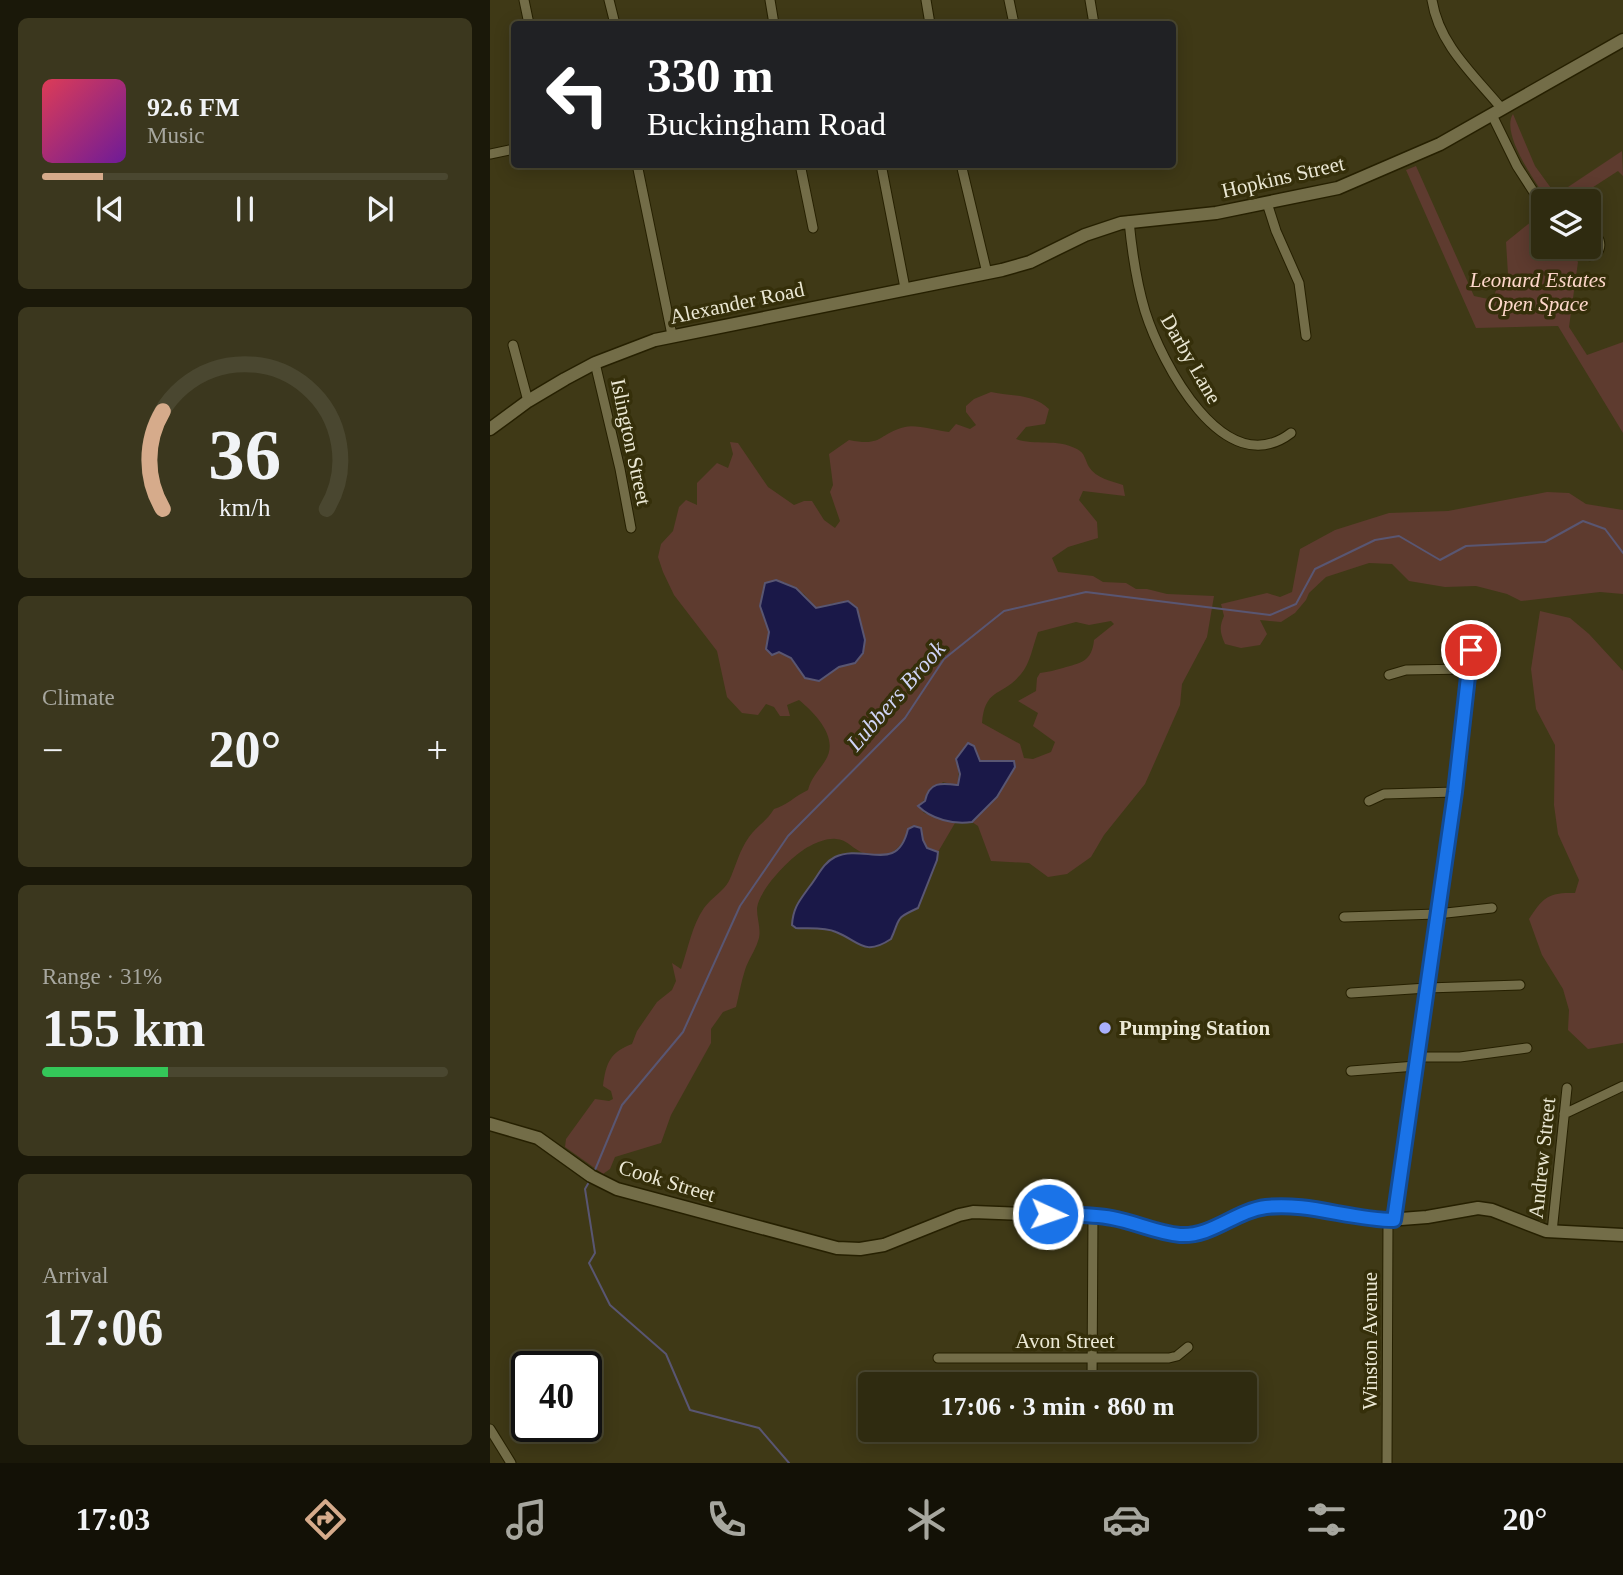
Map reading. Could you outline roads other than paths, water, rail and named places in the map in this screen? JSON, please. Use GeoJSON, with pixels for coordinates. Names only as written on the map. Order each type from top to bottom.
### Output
{"type":"FeatureCollection","features":[{"type":"Feature","properties":{"kind":"street"},"geometry":{"type":"LineString","coordinates":[[524,0],[528,21]]}},
{"type":"Feature","properties":{"kind":"street"},"geometry":{"type":"LineString","coordinates":[[609,0],[614,21]]}},
{"type":"Feature","properties":{"kind":"street"},"geometry":{"type":"LineString","coordinates":[[770,0],[774,21]]}},
{"type":"Feature","properties":{"kind":"street"},"geometry":{"type":"LineString","coordinates":[[926,0],[930,21]]}},
{"type":"Feature","properties":{"kind":"street"},"geometry":{"type":"LineString","coordinates":[[1009,0],[1013,21]]}},
{"type":"Feature","properties":{"kind":"street"},"geometry":{"type":"LineString","coordinates":[[1090,0],[1094,21]]}},
{"type":"Feature","properties":{"kind":"street"},"geometry":{"type":"LineString","coordinates":[[1433,0],[1437,23],[1446,42],[1497,112],[1517,166],[1532,189]]}},
{"type":"Feature","properties":{"kind":"street","name":"Hopkins Street"},"geometry":{"type":"LineString","coordinates":[[1011,267],[1049,254],[1093,232],[1129,221],[1203,215],[1338,188],[1424,152],[1623,40]]}},
{"type":"Feature","properties":{"kind":"street"},"geometry":{"type":"LineString","coordinates":[[490,154],[511,150]]}},
{"type":"Feature","properties":{"kind":"street"},"geometry":{"type":"LineString","coordinates":[[637,168],[672,335]]}},
{"type":"Feature","properties":{"kind":"street"},"geometry":{"type":"LineString","coordinates":[[801,168],[813,228]]}},
{"type":"Feature","properties":{"kind":"street"},"geometry":{"type":"LineString","coordinates":[[882,168],[905,288]]}},
{"type":"Feature","properties":{"kind":"street"},"geometry":{"type":"LineString","coordinates":[[962,168],[988,273]]}},
{"type":"Feature","properties":{"kind":"street"},"geometry":{"type":"LineString","coordinates":[[1267,203],[1299,283],[1306,336]]}},
{"type":"Feature","properties":{"kind":"street","name":"Darby Lane"},"geometry":{"type":"LineString","coordinates":[[1129,221],[1137,282],[1146,314],[1167,358],[1197,409],[1210,424],[1239,442],[1270,445],[1280,442],[1292,433]]}},
{"type":"Feature","properties":{"kind":"street","name":"Alexander Road"},"geometry":{"type":"LineString","coordinates":[[490,429],[528,401],[595,363],[672,335],[1011,267]]}},
{"type":"Feature","properties":{"kind":"street"},"geometry":{"type":"LineString","coordinates":[[513,345],[528,401]]}},
{"type":"Feature","properties":{"kind":"street","name":"Islington Street"},"geometry":{"type":"LineString","coordinates":[[595,363],[613,435],[631,528]]}},
{"type":"Feature","properties":{"kind":"street","name":"Winston Avenue"},"geometry":{"type":"LineString","coordinates":[[1387,1463],[1391,1220],[1455,792],[1471,650]]}},
{"type":"Feature","properties":{"kind":"street"},"geometry":{"type":"LineString","coordinates":[[1389,675],[1406,670],[1470,669]]}},
{"type":"Feature","properties":{"kind":"street"},"geometry":{"type":"LineString","coordinates":[[1369,801],[1385,793],[1455,792]]}},
{"type":"Feature","properties":{"kind":"street"},"geometry":{"type":"LineString","coordinates":[[1345,917],[1437,914],[1492,908]]}},
{"type":"Feature","properties":{"kind":"street"},"geometry":{"type":"LineString","coordinates":[[1351,993],[1520,985]]}},
{"type":"Feature","properties":{"kind":"street"},"geometry":{"type":"LineString","coordinates":[[1351,1071],[1527,1048]]}},
{"type":"Feature","properties":{"kind":"street"},"geometry":{"type":"LineString","coordinates":[[1564,1114],[1623,1086]]}},
{"type":"Feature","properties":{"kind":"street","name":"Andrew Street"},"geometry":{"type":"LineString","coordinates":[[1552,1232],[1567,1088]]}},
{"type":"Feature","properties":{"kind":"street","name":"Cook Street"},"geometry":{"type":"LineString","coordinates":[[490,1124],[538,1138],[592,1176],[617,1189],[845,1249],[884,1245],[973,1212],[1112,1218],[1180,1235],[1203,1232],[1249,1211],[1268,1207],[1293,1207],[1391,1220],[1481,1208],[1552,1232],[1623,1235]]}},
{"type":"Feature","properties":{"kind":"street"},"geometry":{"type":"LineString","coordinates":[[1092,1372],[1093,1216]]}},
{"type":"Feature","properties":{"kind":"street","name":"Avon Street"},"geometry":{"type":"LineString","coordinates":[[938,1358],[1173,1357],[1188,1347]]}},
{"type":"Feature","properties":{"kind":"street"},"geometry":{"type":"LineString","coordinates":[[490,1429],[511,1463]]}},
{"type":"Feature","properties":{"kind":"waterway","name":"Lubbers Brook"},"geometry":{"type":"LineString","coordinates":[[595,1170],[622,1105],[683,1032],[740,906],[788,836],[905,718],[944,659],[1004,611],[1086,592],[1270,615],[1296,604],[1315,569],[1375,540],[1399,536],[1440,560],[1466,546],[1545,542],[1583,521],[1605,529],[1623,553]]}},
{"type":"Feature","properties":{"kind":"waterway","name":"Lubbers Brook"},"geometry":{"type":"LineString","coordinates":[[589,1182],[585,1189],[595,1253],[589,1263],[610,1305],[666,1354],[690,1410],[759,1428],[789,1463]]}},
{"type":"Feature","properties":{"kind":"place","name":"Pumping Station"},"geometry":{"type":"Point","coordinates":[1105,1028]}},
{"type":"Feature","properties":{"kind":"park label","name":"Leonard Estates Open Space"},"geometry":{"type":"Point","coordinates":[1538,292]}}]}
